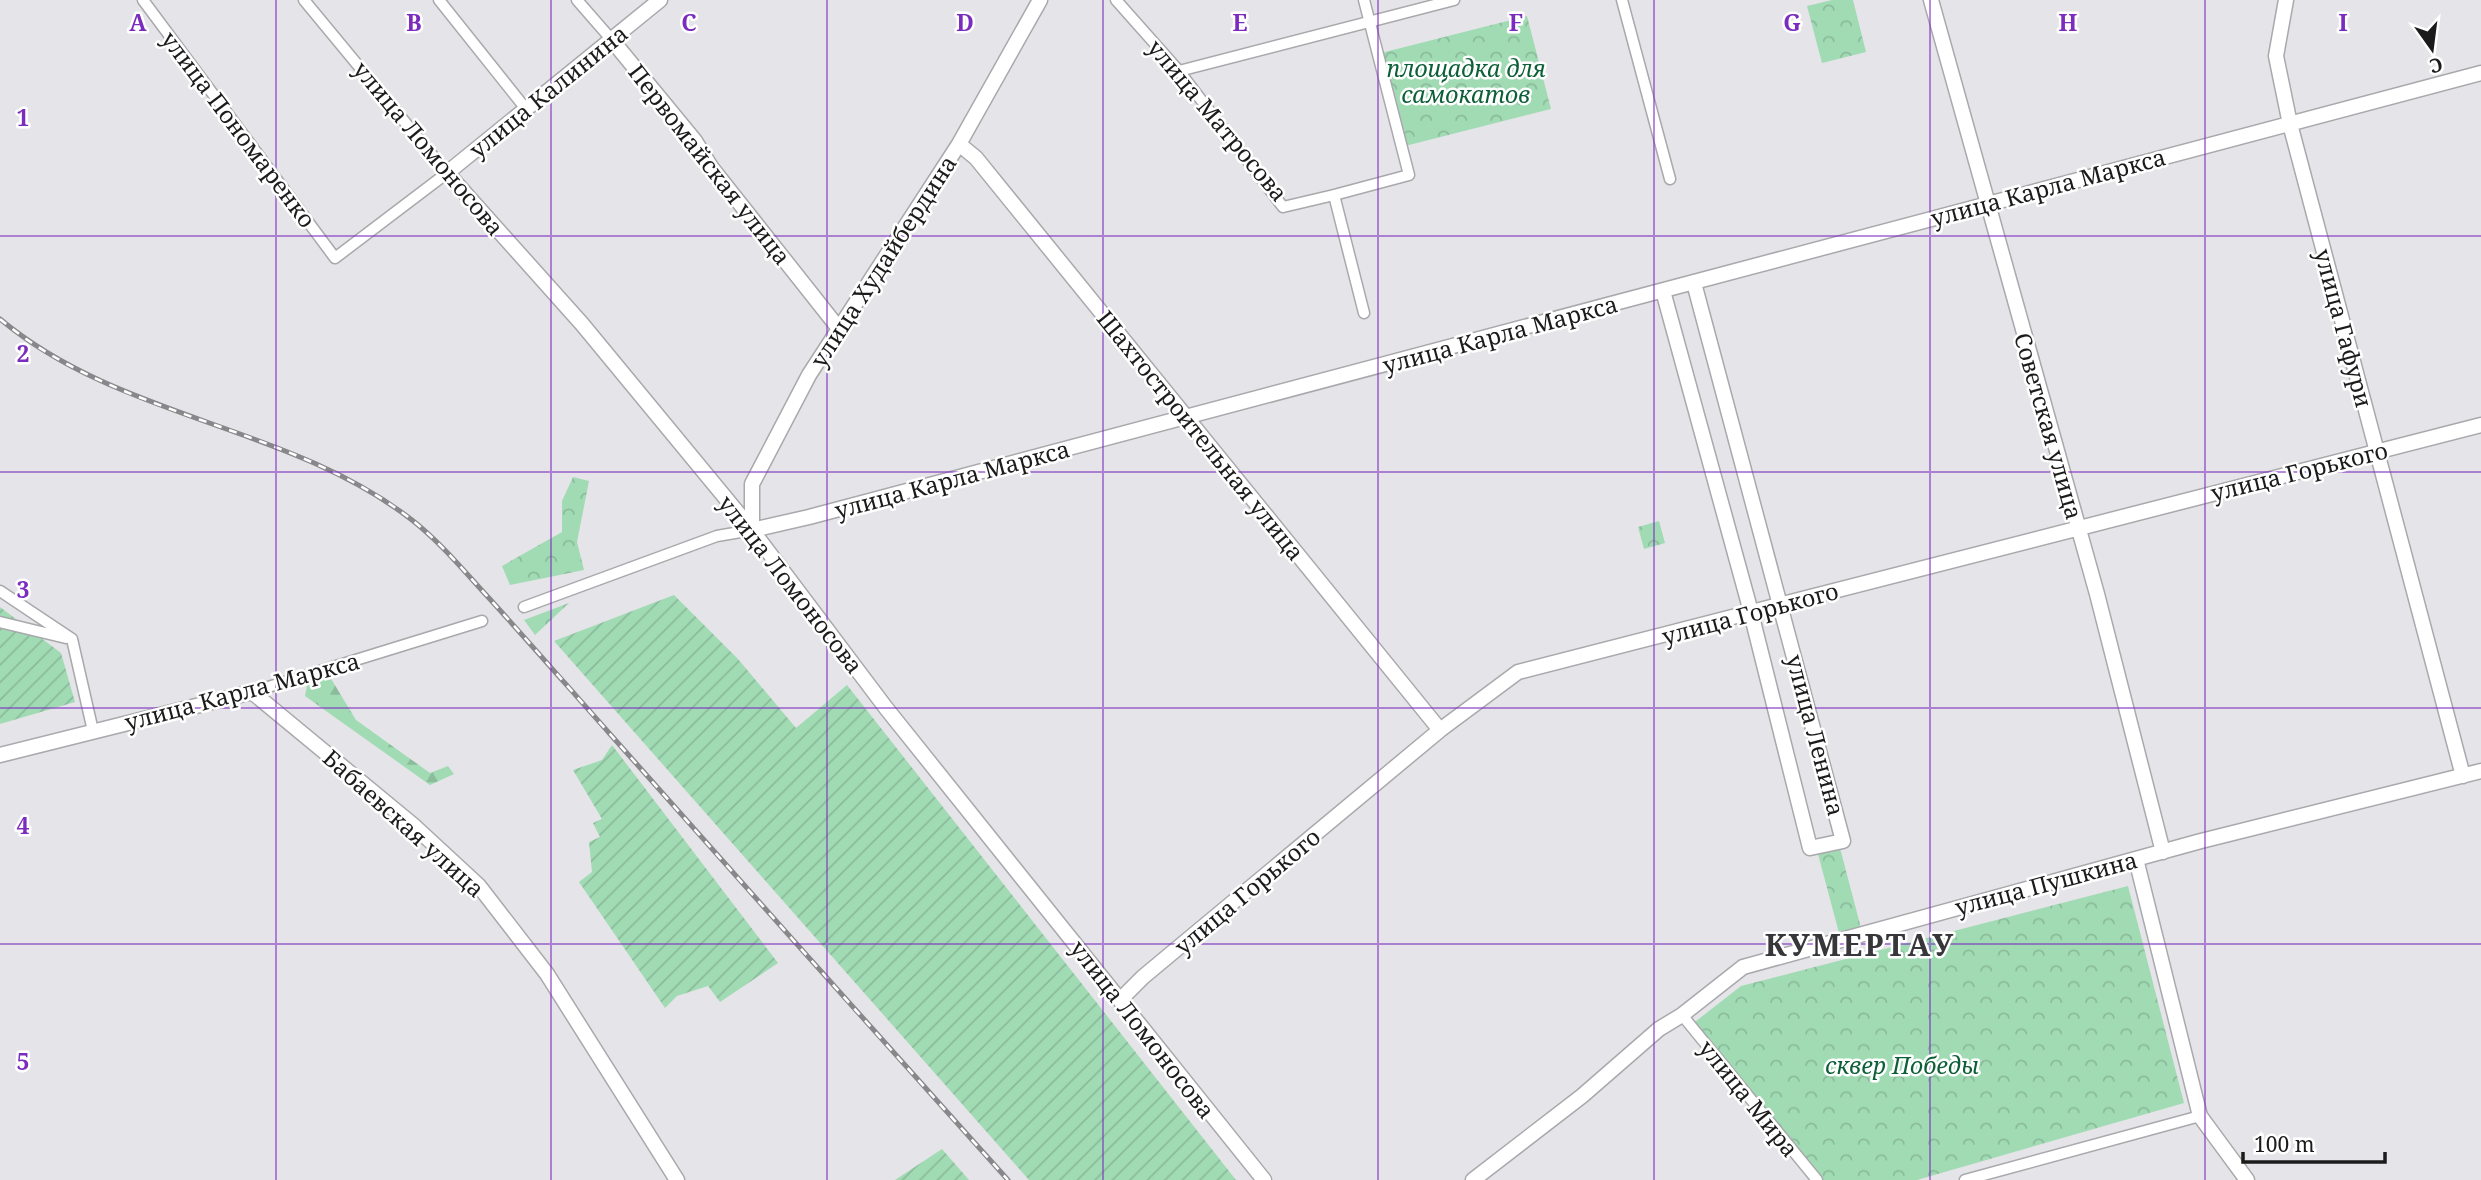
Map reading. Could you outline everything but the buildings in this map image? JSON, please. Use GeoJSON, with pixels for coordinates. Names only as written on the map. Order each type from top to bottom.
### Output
{"type":"FeatureCollection","features":[{"type":"Feature","properties":{"kind":"main road","name":"улица Калинина"},"geometry":{"type":"LineString","coordinates":[[447,173],[660,0]]}},
{"type":"Feature","properties":{"kind":"main road","name":"улица Худайбердина"},"geometry":{"type":"LineString","coordinates":[[752,530],[752,484],[809,374],[959,144],[1040,0]]}},
{"type":"Feature","properties":{"kind":"main road","name":"Советская улица"},"geometry":{"type":"LineString","coordinates":[[1931,0],[2077,526],[2163,852]]}},
{"type":"Feature","properties":{"kind":"main road","name":"улица Гафури"},"geometry":{"type":"LineString","coordinates":[[2286,0],[2276,56],[2290,124],[2463,776]]}},
{"type":"Feature","properties":{"kind":"main road","name":"Первомайская улица"},"geometry":{"type":"LineString","coordinates":[[611,38],[695,141],[711,167],[840,330]]}},
{"type":"Feature","properties":{"kind":"main road","name":"улица Карла Маркса"},"geometry":{"type":"LineString","coordinates":[[752,530],[2481,73]]}},
{"type":"Feature","properties":{"kind":"main road","name":"Шахтостроительная улица"},"geometry":{"type":"LineString","coordinates":[[959,144],[976,158],[1440,730]]}},
{"type":"Feature","properties":{"kind":"main road","name":"улица Ломоносова"},"geometry":{"type":"LineString","coordinates":[[447,173],[582,324],[752,530],[886,708],[1264,1180]]}},
{"type":"Feature","properties":{"kind":"main road","name":"улица Ленина"},"geometry":{"type":"LineString","coordinates":[[1663,291],[1751,612],[1810,848],[1843,841],[1694,282]]}},
{"type":"Feature","properties":{"kind":"main road","name":"улица Горького"},"geometry":{"type":"LineString","coordinates":[[1120,1000],[1143,977],[1440,730],[1518,672],[2077,526],[2481,425]]}},
{"type":"Feature","properties":{"kind":"main road","name":"улица Карла Маркса"},"geometry":{"type":"LineString","coordinates":[[0,755],[252,692]]}},
{"type":"Feature","properties":{"kind":"main road","name":"Бабаевская улица"},"geometry":{"type":"LineString","coordinates":[[252,692],[413,825],[479,886],[547,974],[677,1180]]}},
{"type":"Feature","properties":{"kind":"main road","name":"улица Пушкина"},"geometry":{"type":"LineString","coordinates":[[1473,1180],[1582,1096],[1658,1029],[1682,1015],[1742,967],[2136,859],[2481,771]]}},
{"type":"Feature","properties":{"kind":"main road"},"geometry":{"type":"LineString","coordinates":[[2136,859],[2200,1116],[2247,1180]]}},
{"type":"Feature","properties":{"kind":"street","name":"улица Пономаренко"},"geometry":{"type":"LineString","coordinates":[[143,0],[335,258]]}},
{"type":"Feature","properties":{"kind":"street","name":"улица Ломоносова"},"geometry":{"type":"LineString","coordinates":[[304,0],[447,173]]}},
{"type":"Feature","properties":{"kind":"street"},"geometry":{"type":"LineString","coordinates":[[439,0],[526,109]]}},
{"type":"Feature","properties":{"kind":"street","name":"Первомайская улица"},"geometry":{"type":"LineString","coordinates":[[577,0],[611,38]]}},
{"type":"Feature","properties":{"kind":"street","name":"улица Матросова"},"geometry":{"type":"LineString","coordinates":[[1116,0],[1179,71],[1283,207],[1409,175],[1370,22]]}},
{"type":"Feature","properties":{"kind":"street"},"geometry":{"type":"LineString","coordinates":[[1364,0],[1370,22]]}},
{"type":"Feature","properties":{"kind":"street"},"geometry":{"type":"LineString","coordinates":[[1179,71],[1454,0]]}},
{"type":"Feature","properties":{"kind":"street"},"geometry":{"type":"LineString","coordinates":[[1622,0],[1670,179]]}},
{"type":"Feature","properties":{"kind":"street","name":"улица Калинина"},"geometry":{"type":"LineString","coordinates":[[335,258],[447,173]]}},
{"type":"Feature","properties":{"kind":"street"},"geometry":{"type":"LineString","coordinates":[[1334,195],[1364,313]]}},
{"type":"Feature","properties":{"kind":"street","name":"улица Карла Маркса"},"geometry":{"type":"LineString","coordinates":[[524,607],[717,536],[752,530]]}},
{"type":"Feature","properties":{"kind":"street"},"geometry":{"type":"LineString","coordinates":[[0,591],[72,639],[93,731]]}},
{"type":"Feature","properties":{"kind":"street","name":"улица Карла Маркса"},"geometry":{"type":"LineString","coordinates":[[252,692],[482,621]]}},
{"type":"Feature","properties":{"kind":"street"},"geometry":{"type":"LineString","coordinates":[[0,622],[72,639]]}},
{"type":"Feature","properties":{"kind":"street","name":"улица Мира"},"geometry":{"type":"LineString","coordinates":[[1682,1015],[1817,1180]]}},
{"type":"Feature","properties":{"kind":"street"},"geometry":{"type":"LineString","coordinates":[[1965,1180],[2200,1116]]}},
{"type":"Feature","properties":{"kind":"green space"},"geometry":{"type":"Polygon","coordinates":[[[1832,0],[1853,0],[1866,52],[1822,63],[1807,6],[1832,0]]]}},
{"type":"Feature","properties":{"kind":"green space","name":"площадка для самокатов"},"geometry":{"type":"Polygon","coordinates":[[[1527,16],[1551,109],[1405,146],[1381,53],[1527,16]]]}},
{"type":"Feature","properties":{"kind":"green space"},"geometry":{"type":"Polygon","coordinates":[[[573,477],[589,481],[577,542],[584,570],[510,585],[502,566],[562,532],[562,501],[573,477]]]}},
{"type":"Feature","properties":{"kind":"green space"},"geometry":{"type":"Polygon","coordinates":[[[1659,521],[1665,543],[1644,549],[1638,527],[1659,521]]]}},
{"type":"Feature","properties":{"kind":"green space"},"geometry":{"type":"Polygon","coordinates":[[[674,595],[738,659],[796,728],[847,685],[1236,1180],[1029,1180],[554,641],[674,595]]]}},
{"type":"Feature","properties":{"kind":"green space"},"geometry":{"type":"Polygon","coordinates":[[[569,603],[535,635],[524,620],[569,603]]]}},
{"type":"Feature","properties":{"kind":"green space"},"geometry":{"type":"Polygon","coordinates":[[[0,607],[61,653],[75,702],[0,724],[0,607]]]}},
{"type":"Feature","properties":{"kind":"green space"},"geometry":{"type":"Polygon","coordinates":[[[330,677],[356,720],[430,773],[448,766],[454,774],[430,785],[305,696],[308,681],[330,677]]]}},
{"type":"Feature","properties":{"kind":"green space"},"geometry":{"type":"Polygon","coordinates":[[[612,745],[778,963],[720,1002],[708,986],[677,996],[665,1008],[579,882],[592,872],[589,842],[600,837],[593,823],[602,819],[573,770],[602,760],[612,745]]]}},
{"type":"Feature","properties":{"kind":"green space"},"geometry":{"type":"Polygon","coordinates":[[[1840,848],[1861,928],[1839,933],[1818,854],[1840,848]]]}},
{"type":"Feature","properties":{"kind":"green space","name":"сквер Победы"},"geometry":{"type":"Polygon","coordinates":[[[2128,886],[2184,1103],[1917,1180],[1819,1180],[1691,1025],[1741,986],[2128,886]]]}},
{"type":"Feature","properties":{"kind":"green space"},"geometry":{"type":"Polygon","coordinates":[[[942,1149],[969,1180],[895,1180],[942,1149]]]}},
{"type":"Feature","properties":{"kind":"railway"},"geometry":{"type":"LineString","coordinates":[[0,319],[47,353],[98,380],[312,462],[364,488],[412,520],[452,557],[1008,1180]]}},
{"type":"Feature","properties":{"kind":"district","name":"КУМЕРТАУ"},"geometry":{"type":"Point","coordinates":[1860,944]}}]}
